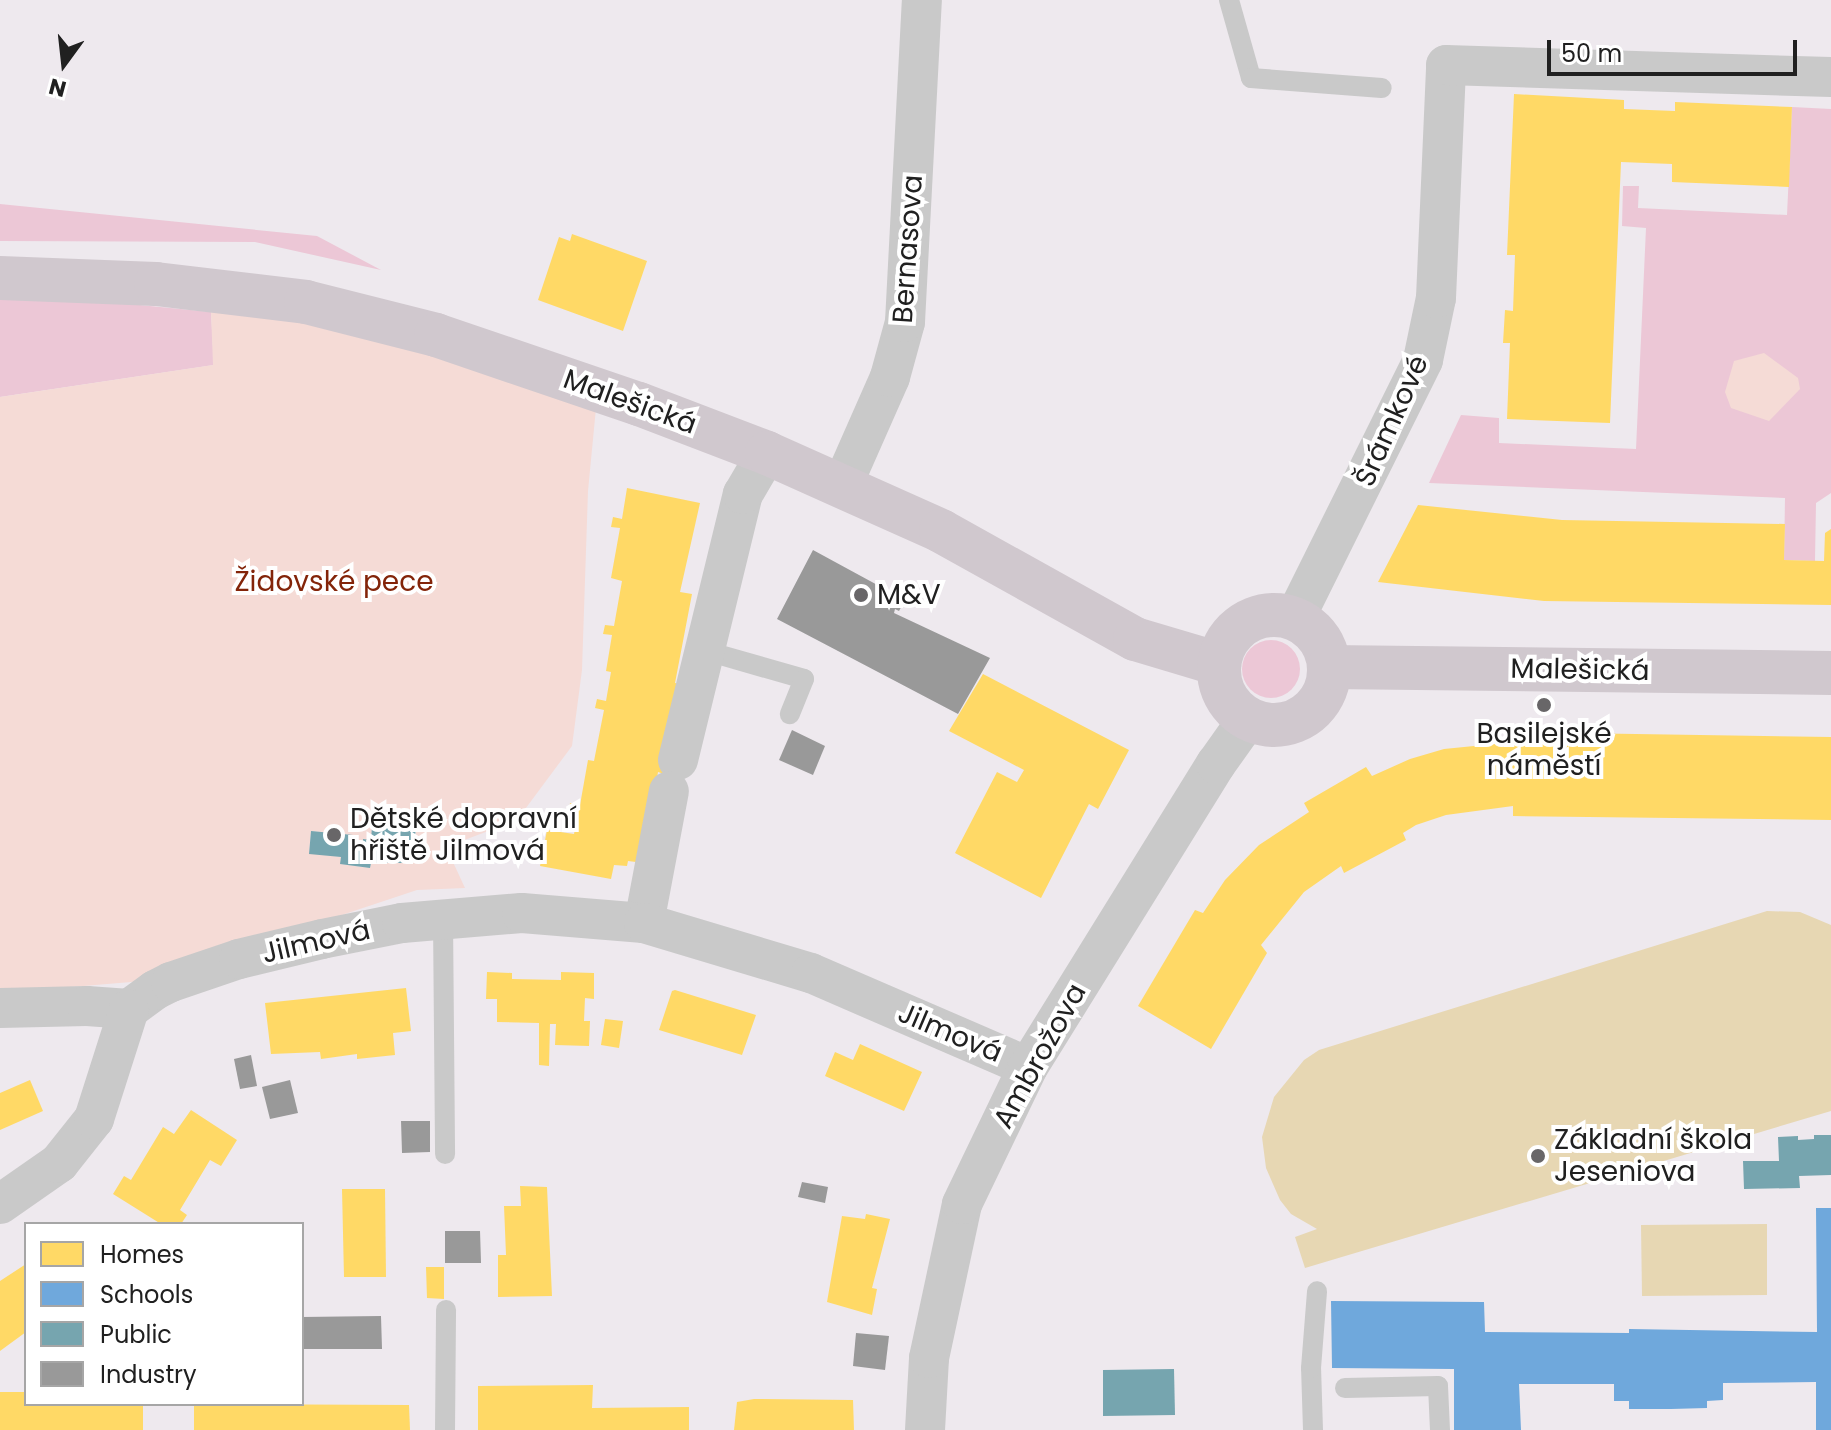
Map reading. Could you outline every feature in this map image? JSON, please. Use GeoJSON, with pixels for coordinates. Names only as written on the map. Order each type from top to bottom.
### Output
{"type":"FeatureCollection","features":[{"type":"Feature","properties":{"kind":"street","name":"Bernasova"},"geometry":{"type":"LineString","coordinates":[[842,486],[890,377],[905,322],[922,0]]}},
{"type":"Feature","properties":{"kind":"street","name":"Šrámkové"},"geometry":{"type":"LineString","coordinates":[[1295,618],[1423,360],[1436,298],[1446,65],[1831,77]]}},
{"type":"Feature","properties":{"kind":"street","name":"Malešická"},"geometry":{"type":"LineString","coordinates":[[0,278],[156,284],[306,302],[436,335],[639,404],[767,453],[941,531],[1135,639],[1219,664]]}},
{"type":"Feature","properties":{"kind":"street"},"geometry":{"type":"LineString","coordinates":[[644,923],[674,775],[743,494],[767,453]]}},
{"type":"Feature","properties":{"kind":"street"},"geometry":{"type":"LineString","coordinates":[[1273,615],[1295,618],[1318,637],[1329,667],[1327,687],[1318,703],[1304,717],[1286,724],[1267,725],[1248,719],[1225,696],[1219,664],[1225,645],[1236,630],[1253,619],[1273,615]]}},
{"type":"Feature","properties":{"kind":"street","name":"Malešická"},"geometry":{"type":"LineString","coordinates":[[1329,667],[1831,673]]}},
{"type":"Feature","properties":{"kind":"street","name":"Ambrožova"},"geometry":{"type":"LineString","coordinates":[[925,1430],[929,1358],[962,1204],[1028,1067],[1216,764],[1248,719]]}},
{"type":"Feature","properties":{"kind":"street","name":"Jilmová"},"geometry":{"type":"LineString","coordinates":[[129,1009],[155,990],[239,959],[363,930],[443,918],[522,913],[644,923],[811,973],[1028,1067]]}},
{"type":"Feature","properties":{"kind":"street"},"geometry":{"type":"LineString","coordinates":[[0,1008],[87,1006],[129,1009],[94,1119],[59,1163],[0,1204]]}},
{"type":"Feature","properties":{"kind":"lane"},"geometry":{"type":"LineString","coordinates":[[1229,0],[1251,78],[1382,88]]}},
{"type":"Feature","properties":{"kind":"lane"},"geometry":{"type":"LineString","coordinates":[[703,650],[804,679],[790,714]]}},
{"type":"Feature","properties":{"kind":"lane"},"geometry":{"type":"LineString","coordinates":[[443,918],[445,1154]]}},
{"type":"Feature","properties":{"kind":"lane"},"geometry":{"type":"LineString","coordinates":[[1313,1430],[1311,1368],[1317,1291]]}},
{"type":"Feature","properties":{"kind":"lane"},"geometry":{"type":"LineString","coordinates":[[445,1430],[446,1310]]}},
{"type":"Feature","properties":{"kind":"lane"},"geometry":{"type":"LineString","coordinates":[[1345,1388],[1438,1386],[1440,1430]]}},
{"type":"Feature","properties":{"kind":"shaded area"},"geometry":{"type":"Polygon","coordinates":[[[1792,107],[1831,109],[1831,493],[1816,503],[1815,561],[1784,560],[1785,498],[1429,483],[1461,415],[1499,418],[1499,443],[1636,449],[1646,228],[1622,226],[1623,186],[1639,186],[1638,208],[1787,215],[1792,107]]]}},
{"type":"Feature","properties":{"kind":"shaded area"},"geometry":{"type":"Polygon","coordinates":[[[0,204],[317,236],[381,270],[255,242],[0,241],[0,204]]]}},
{"type":"Feature","properties":{"kind":"shaded area"},"geometry":{"type":"Polygon","coordinates":[[[0,299],[99,301],[211,312],[214,365],[0,397],[0,299]]]}},
{"type":"Feature","properties":{"kind":"shaded area"},"geometry":{"type":"Polygon","coordinates":[[[1271,640],[1291,649],[1300,669],[1291,689],[1271,698],[1251,689],[1242,669],[1251,649],[1271,640]]]}},
{"type":"Feature","properties":{"kind":"shaded area"},"geometry":{"type":"Polygon","coordinates":[[[1767,911],[1800,912],[1831,925],[1831,1111],[1305,1268],[1295,1237],[1317,1229],[1291,1214],[1280,1200],[1266,1168],[1262,1137],[1274,1097],[1304,1060],[1319,1050],[1767,911]]]}},
{"type":"Feature","properties":{"kind":"shaded area"},"geometry":{"type":"Polygon","coordinates":[[[1767,1224],[1767,1295],[1642,1296],[1641,1225],[1767,1224]]]}},
{"type":"Feature","properties":{"kind":"green space","name":"Židovské pece"},"geometry":{"type":"Polygon","coordinates":[[[211,312],[291,316],[373,335],[596,408],[588,491],[582,670],[572,746],[517,820],[446,847],[465,888],[417,890],[143,981],[0,993],[0,397],[213,365],[211,312]],[[372,826],[371,840],[363,840],[362,851],[351,850],[352,835],[311,831],[309,853],[341,857],[341,864],[370,868],[371,863],[414,856],[416,830],[372,826]]]}},
{"type":"Feature","properties":{"kind":"green space"},"geometry":{"type":"Polygon","coordinates":[[[1764,353],[1798,378],[1800,389],[1769,421],[1731,408],[1725,392],[1734,361],[1764,353]]]}},
{"type":"Feature","properties":{"kind":"building: Homes"},"geometry":{"type":"Polygon","coordinates":[[[1514,94],[1624,100],[1624,109],[1675,111],[1675,102],[1792,107],[1789,187],[1672,182],[1672,164],[1621,162],[1610,423],[1507,419],[1510,343],[1503,343],[1505,310],[1513,311],[1515,255],[1507,255],[1514,94]]]}},
{"type":"Feature","properties":{"kind":"building: Homes"},"geometry":{"type":"Polygon","coordinates":[[[572,234],[647,261],[623,331],[538,300],[559,237],[570,241],[572,234]]]}},
{"type":"Feature","properties":{"kind":"building: Homes"},"geometry":{"type":"Polygon","coordinates":[[[627,488],[700,503],[680,592],[692,594],[675,683],[681,684],[664,774],[658,772],[644,863],[628,861],[627,866],[614,865],[611,879],[540,866],[547,830],[574,834],[578,814],[569,813],[570,803],[580,805],[588,760],[594,761],[604,710],[595,708],[597,699],[606,701],[611,672],[606,671],[612,635],[603,634],[605,625],[614,626],[622,581],[611,578],[620,528],[611,527],[613,517],[622,519],[627,488]]]}},
{"type":"Feature","properties":{"kind":"building: Homes"},"geometry":{"type":"Polygon","coordinates":[[[1418,505],[1562,520],[1785,524],[1784,560],[1824,561],[1825,533],[1831,529],[1831,605],[1544,601],[1378,582],[1418,505]]]}},
{"type":"Feature","properties":{"kind":"building: Homes"},"geometry":{"type":"Polygon","coordinates":[[[983,674],[1129,750],[1098,809],[1089,804],[1041,898],[955,853],[997,772],[1017,782],[1024,770],[949,731],[983,674]]]}},
{"type":"Feature","properties":{"kind":"building: Homes"},"geometry":{"type":"Polygon","coordinates":[[[1514,732],[1831,737],[1831,820],[1513,816],[1513,806],[1446,815],[1416,825],[1403,833],[1406,840],[1344,873],[1341,866],[1304,892],[1261,945],[1267,953],[1211,1049],[1138,1006],[1195,910],[1203,913],[1225,880],[1259,845],[1309,812],[1304,803],[1366,767],[1372,776],[1410,759],[1444,749],[1514,742],[1514,732]]]}},
{"type":"Feature","properties":{"kind":"building: Homes"},"geometry":{"type":"Polygon","coordinates":[[[487,972],[512,973],[512,979],[561,980],[561,972],[594,973],[594,999],[585,998],[584,1021],[590,1021],[589,1046],[555,1045],[556,1024],[550,1024],[549,1066],[539,1065],[539,1023],[497,1022],[497,999],[486,999],[487,972]]]}},
{"type":"Feature","properties":{"kind":"building: Homes"},"geometry":{"type":"Polygon","coordinates":[[[406,988],[411,1031],[393,1033],[395,1055],[357,1059],[357,1054],[321,1059],[320,1052],[271,1054],[265,1003],[406,988]]]}},
{"type":"Feature","properties":{"kind":"building: Homes"},"geometry":{"type":"Polygon","coordinates":[[[672,991],[756,1015],[742,1055],[659,1030],[672,991]]]}},
{"type":"Feature","properties":{"kind":"building: Homes"},"geometry":{"type":"Polygon","coordinates":[[[605,1019],[623,1021],[619,1048],[601,1045],[605,1019]]]}},
{"type":"Feature","properties":{"kind":"building: Homes"},"geometry":{"type":"Polygon","coordinates":[[[860,1044],[922,1072],[904,1111],[825,1076],[835,1052],[853,1060],[860,1044]]]}},
{"type":"Feature","properties":{"kind":"building: Homes"},"geometry":{"type":"Polygon","coordinates":[[[30,1080],[43,1111],[0,1130],[0,1093],[30,1080]]]}},
{"type":"Feature","properties":{"kind":"building: Homes"},"geometry":{"type":"Polygon","coordinates":[[[191,1110],[237,1140],[221,1166],[210,1160],[180,1210],[187,1215],[182,1222],[158,1222],[113,1194],[124,1176],[131,1180],[163,1127],[174,1134],[191,1110]]]}},
{"type":"Feature","properties":{"kind":"building: Homes"},"geometry":{"type":"Polygon","coordinates":[[[520,1186],[547,1187],[552,1296],[498,1297],[498,1255],[506,1255],[504,1206],[521,1206],[520,1186]]]}},
{"type":"Feature","properties":{"kind":"building: Homes"},"geometry":{"type":"Polygon","coordinates":[[[342,1189],[385,1189],[386,1277],[344,1277],[342,1189]]]}},
{"type":"Feature","properties":{"kind":"building: Homes"},"geometry":{"type":"Polygon","coordinates":[[[866,1214],[890,1219],[872,1288],[877,1289],[872,1315],[827,1302],[842,1216],[865,1219],[866,1214]]]}},
{"type":"Feature","properties":{"kind":"building: Homes"},"geometry":{"type":"Polygon","coordinates":[[[24,1265],[24,1333],[0,1351],[0,1281],[24,1265]]]}},
{"type":"Feature","properties":{"kind":"building: Homes"},"geometry":{"type":"Polygon","coordinates":[[[426,1267],[444,1267],[444,1299],[427,1298],[426,1267]]]}},
{"type":"Feature","properties":{"kind":"building: Homes"},"geometry":{"type":"Polygon","coordinates":[[[593,1385],[592,1408],[689,1407],[689,1430],[478,1430],[478,1386],[593,1385]]]}},
{"type":"Feature","properties":{"kind":"building: Homes"},"geometry":{"type":"Polygon","coordinates":[[[0,1392],[24,1392],[24,1406],[143,1406],[143,1430],[0,1430],[0,1392]]]}},
{"type":"Feature","properties":{"kind":"building: Homes"},"geometry":{"type":"Polygon","coordinates":[[[754,1399],[853,1400],[854,1430],[734,1430],[737,1402],[754,1399]]]}},
{"type":"Feature","properties":{"kind":"building: Homes"},"geometry":{"type":"Polygon","coordinates":[[[409,1405],[410,1430],[194,1430],[194,1406],[409,1405]]]}},
{"type":"Feature","properties":{"kind":"building: Schools"},"geometry":{"type":"Polygon","coordinates":[[[1816,1208],[1831,1208],[1831,1430],[1816,1430],[1816,1382],[1723,1383],[1723,1400],[1707,1401],[1707,1408],[1671,1409],[1629,1409],[1629,1401],[1614,1401],[1614,1384],[1519,1384],[1521,1430],[1454,1430],[1454,1369],[1332,1368],[1331,1301],[1484,1302],[1485,1332],[1629,1333],[1629,1329],[1817,1332],[1816,1208]]]}},
{"type":"Feature","properties":{"kind":"building: Public"},"geometry":{"type":"Polygon","coordinates":[[[372,826],[416,829],[410,863],[371,863],[370,868],[340,864],[341,857],[309,854],[311,831],[353,835],[351,850],[362,851],[363,839],[371,840],[372,826]]]}},
{"type":"Feature","properties":{"kind":"building: Public"},"geometry":{"type":"Polygon","coordinates":[[[1814,1135],[1831,1135],[1831,1175],[1799,1176],[1800,1188],[1744,1189],[1743,1161],[1779,1161],[1778,1137],[1798,1136],[1798,1140],[1814,1139],[1814,1135]]]}},
{"type":"Feature","properties":{"kind":"building: Public"},"geometry":{"type":"Polygon","coordinates":[[[1174,1369],[1175,1415],[1103,1416],[1103,1370],[1174,1369]]]}},
{"type":"Feature","properties":{"kind":"building: Industry"},"geometry":{"type":"Polygon","coordinates":[[[813,550],[905,600],[899,611],[895,609],[894,613],[990,658],[958,714],[777,619],[813,550]]]}},
{"type":"Feature","properties":{"kind":"building: Industry"},"geometry":{"type":"Polygon","coordinates":[[[792,730],[825,746],[813,775],[779,760],[792,730]]]}},
{"type":"Feature","properties":{"kind":"building: Industry"},"geometry":{"type":"Polygon","coordinates":[[[251,1055],[257,1086],[240,1089],[234,1059],[251,1055]]]}},
{"type":"Feature","properties":{"kind":"building: Industry"},"geometry":{"type":"Polygon","coordinates":[[[290,1080],[298,1113],[270,1119],[262,1087],[290,1080]]]}},
{"type":"Feature","properties":{"kind":"building: Industry"},"geometry":{"type":"Polygon","coordinates":[[[401,1121],[430,1121],[430,1152],[402,1153],[401,1121]]]}},
{"type":"Feature","properties":{"kind":"building: Industry"},"geometry":{"type":"Polygon","coordinates":[[[802,1182],[828,1187],[825,1203],[798,1197],[802,1182]]]}},
{"type":"Feature","properties":{"kind":"building: Industry"},"geometry":{"type":"Polygon","coordinates":[[[445,1231],[480,1231],[481,1263],[445,1263],[445,1231]]]}},
{"type":"Feature","properties":{"kind":"building: Industry"},"geometry":{"type":"Polygon","coordinates":[[[381,1316],[382,1349],[304,1349],[304,1317],[381,1316]]]}},
{"type":"Feature","properties":{"kind":"building: Industry"},"geometry":{"type":"Polygon","coordinates":[[[856,1333],[889,1336],[885,1370],[853,1366],[856,1333]]]}},
{"type":"Feature","properties":{"kind":"place","name":"M&V"},"geometry":{"type":"Point","coordinates":[861,595]}},
{"type":"Feature","properties":{"kind":"place","name":"Basilejské náměstí"},"geometry":{"type":"Point","coordinates":[1544,705]}},
{"type":"Feature","properties":{"kind":"place","name":"Dětské dopravní hřiště Jilmová"},"geometry":{"type":"Point","coordinates":[334,835]}},
{"type":"Feature","properties":{"kind":"place","name":"Základní škola Jeseniova"},"geometry":{"type":"Point","coordinates":[1538,1156]}}]}
